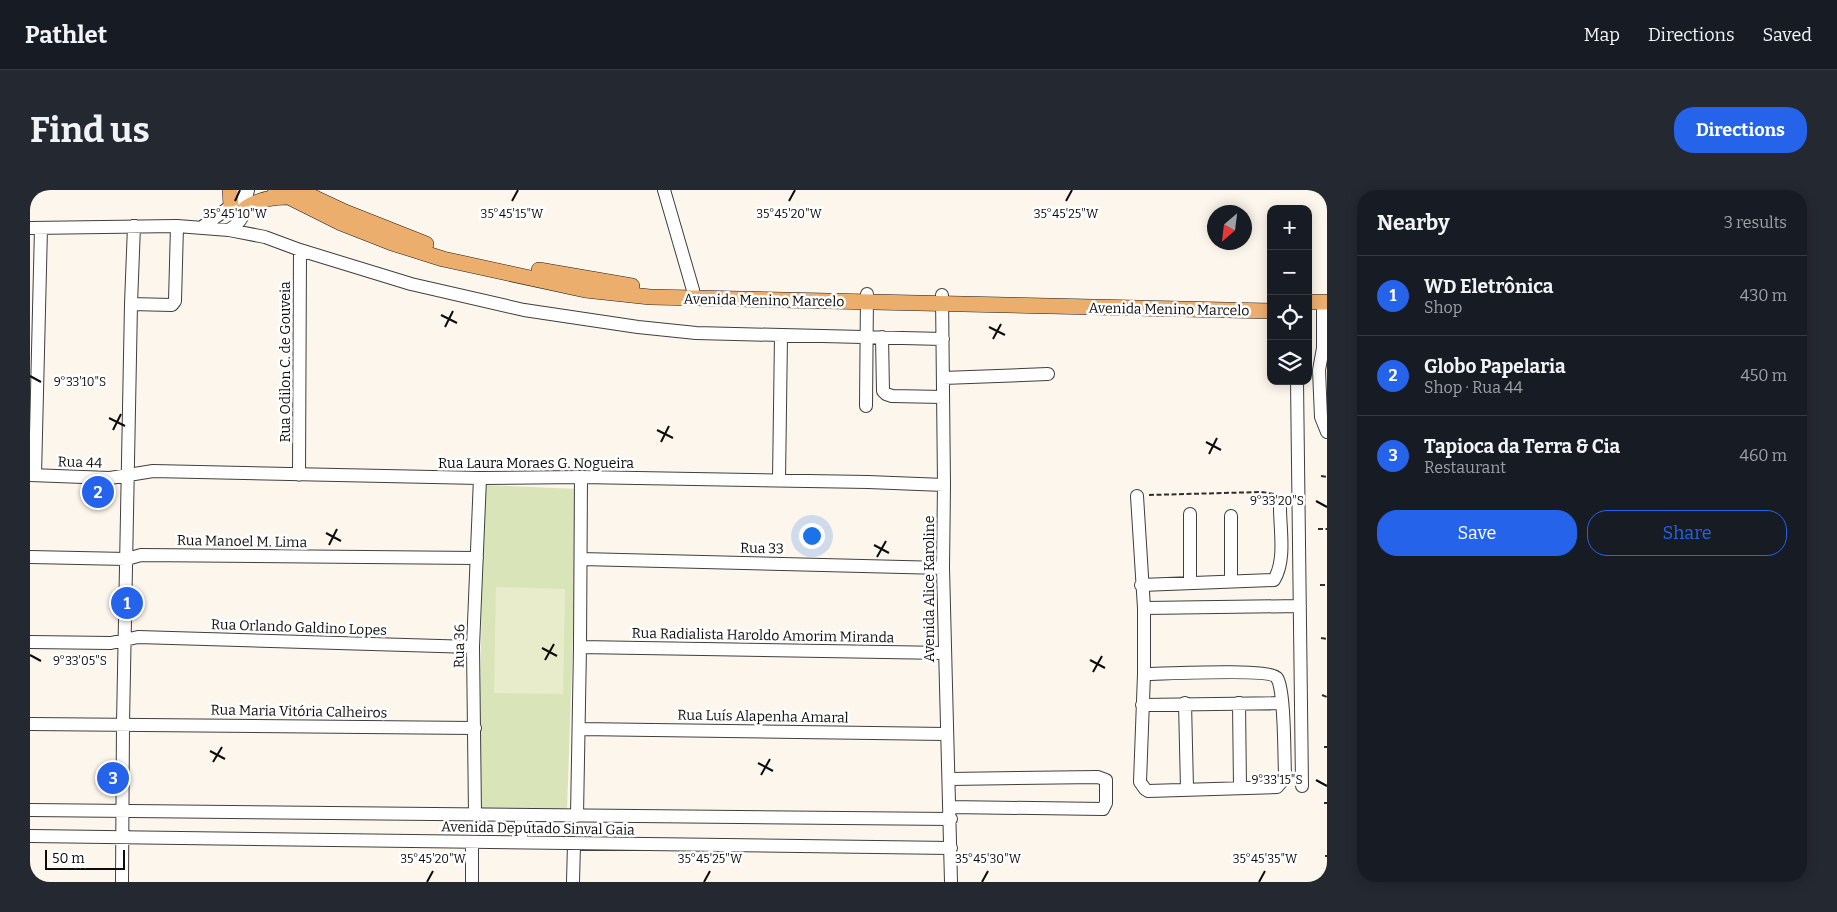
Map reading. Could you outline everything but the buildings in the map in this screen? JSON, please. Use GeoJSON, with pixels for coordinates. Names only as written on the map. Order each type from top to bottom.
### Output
{"type":"FeatureCollection","features":[{"type":"Feature","properties":{"kind":"main road"},"geometry":{"type":"LineString","coordinates":[[230,190],[230,206]]}},
{"type":"Feature","properties":{"kind":"main road"},"geometry":{"type":"LineString","coordinates":[[246,208],[255,202],[287,192]]}},
{"type":"Feature","properties":{"kind":"main road","name":"Avenida Menino Marcelo"},"geometry":{"type":"LineString","coordinates":[[287,192],[345,212],[429,245],[546,272],[629,286],[867,299]]}},
{"type":"Feature","properties":{"kind":"main road","name":"Avenida Menino Marcelo"},"geometry":{"type":"LineString","coordinates":[[287,192],[342,223],[392,243],[443,259],[585,290],[650,298],[1267,301]]}},
{"type":"Feature","properties":{"kind":"main road","name":"Avenida Menino Marcelo"},"geometry":{"type":"LineString","coordinates":[[942,300],[1267,311]]}},
{"type":"Feature","properties":{"kind":"street"},"geometry":{"type":"LineString","coordinates":[[202,227],[230,206],[241,190]]}},
{"type":"Feature","properties":{"kind":"street"},"geometry":{"type":"LineString","coordinates":[[229,230],[241,221],[246,208],[248,190]]}},
{"type":"Feature","properties":{"kind":"street"},"geometry":{"type":"LineString","coordinates":[[664,190],[693,290]]}},
{"type":"Feature","properties":{"kind":"street"},"geometry":{"type":"LineString","coordinates":[[122,882],[123,724],[134,226]]}},
{"type":"Feature","properties":{"kind":"street"},"geometry":{"type":"LineString","coordinates":[[131,304],[172,305],[176,301],[177,226]]}},
{"type":"Feature","properties":{"kind":"street"},"geometry":{"type":"LineString","coordinates":[[33,475],[36,228],[177,226],[229,230],[265,237],[300,250],[411,284],[524,310],[657,329],[696,333],[781,336],[943,339]]}},
{"type":"Feature","properties":{"kind":"street","name":"Rua Odilon C. de Gouveia"},"geometry":{"type":"LineString","coordinates":[[299,475],[300,250]]}},
{"type":"Feature","properties":{"kind":"street"},"geometry":{"type":"LineString","coordinates":[[866,406],[867,299]]}},
{"type":"Feature","properties":{"kind":"street","name":"Avenida Alice Karoline"},"geometry":{"type":"LineString","coordinates":[[942,300],[943,568],[951,882]]}},
{"type":"Feature","properties":{"kind":"street"},"geometry":{"type":"LineString","coordinates":[[1319,307],[1325,352],[1319,370],[1321,417],[1327,432]]}},
{"type":"Feature","properties":{"kind":"street"},"geometry":{"type":"LineString","coordinates":[[779,480],[781,336]]}},
{"type":"Feature","properties":{"kind":"street"},"geometry":{"type":"LineString","coordinates":[[882,337],[883,390],[886,394],[892,396],[943,398]]}},
{"type":"Feature","properties":{"kind":"street"},"geometry":{"type":"LineString","coordinates":[[943,378],[1048,374]]}},
{"type":"Feature","properties":{"kind":"street"},"geometry":{"type":"LineString","coordinates":[[1298,385],[1302,786]]}},
{"type":"Feature","properties":{"kind":"street","name":"Rua Laura Moraes G. Nogueira"},"geometry":{"type":"LineString","coordinates":[[129,475],[152,471],[480,478],[581,477],[779,480],[944,485]]}},
{"type":"Feature","properties":{"kind":"street","name":"Rua 44"},"geometry":{"type":"LineString","coordinates":[[33,475],[110,478],[129,475]]}},
{"type":"Feature","properties":{"kind":"street"},"geometry":{"type":"LineString","coordinates":[[577,816],[581,477]]}},
{"type":"Feature","properties":{"kind":"street","name":"Rua 36"},"geometry":{"type":"LineString","coordinates":[[475,814],[473,647],[480,478]]}},
{"type":"Feature","properties":{"kind":"street"},"geometry":{"type":"LineString","coordinates":[[1137,496],[1144,608],[1144,674],[1140,782],[1148,791],[1186,788],[1277,786],[1283,780],[1282,703],[1278,679],[1273,674],[1247,672],[1144,674]]}},
{"type":"Feature","properties":{"kind":"street"},"geometry":{"type":"LineString","coordinates":[[1142,585],[1274,580],[1278,573],[1281,558],[1280,508]]}},
{"type":"Feature","properties":{"kind":"street"},"geometry":{"type":"LineString","coordinates":[[1190,514],[1190,583]]}},
{"type":"Feature","properties":{"kind":"street"},"geometry":{"type":"LineString","coordinates":[[1230,581],[1231,516]]}},
{"type":"Feature","properties":{"kind":"street","name":"Rua Manoel M. Lima"},"geometry":{"type":"LineString","coordinates":[[30,557],[127,559],[141,555],[478,558]]}},
{"type":"Feature","properties":{"kind":"street","name":"Rua 33"},"geometry":{"type":"LineString","coordinates":[[581,559],[943,568]]}},
{"type":"Feature","properties":{"kind":"street"},"geometry":{"type":"LineString","coordinates":[[1144,608],[1300,606]]}},
{"type":"Feature","properties":{"kind":"street","name":"Rua Orlando Galdino Lopes"},"geometry":{"type":"LineString","coordinates":[[30,642],[111,643],[138,637],[473,647]]}},
{"type":"Feature","properties":{"kind":"street","name":"Rua Radialista Haroldo Amorim Miranda"},"geometry":{"type":"LineString","coordinates":[[580,647],[945,653]]}},
{"type":"Feature","properties":{"kind":"street"},"geometry":{"type":"LineString","coordinates":[[1185,703],[1186,788]]}},
{"type":"Feature","properties":{"kind":"street"},"geometry":{"type":"LineString","coordinates":[[1239,703],[1240,787]]}},
{"type":"Feature","properties":{"kind":"street"},"geometry":{"type":"LineString","coordinates":[[1142,705],[1282,703]]}},
{"type":"Feature","properties":{"kind":"street","name":"Rua Maria Vitória Calheiros"},"geometry":{"type":"LineString","coordinates":[[30,724],[474,728]]}},
{"type":"Feature","properties":{"kind":"street","name":"Rua Luís Alapenha Amaral"},"geometry":{"type":"LineString","coordinates":[[579,729],[946,734]]}},
{"type":"Feature","properties":{"kind":"street","name":"Avenida Deputado Sinval Gaia"},"geometry":{"type":"LineString","coordinates":[[30,810],[577,816],[950,813],[1103,809],[1106,803],[1106,780],[1098,777],[949,779]]}},
{"type":"Feature","properties":{"kind":"street"},"geometry":{"type":"LineString","coordinates":[[521,815],[521,842]]}},
{"type":"Feature","properties":{"kind":"street","name":"Avenida Deputado Sinval Gaia"},"geometry":{"type":"LineString","coordinates":[[30,836],[951,848]]}},
{"type":"Feature","properties":{"kind":"street"},"geometry":{"type":"LineString","coordinates":[[472,842],[472,882]]}},
{"type":"Feature","properties":{"kind":"street"},"geometry":{"type":"LineString","coordinates":[[573,882],[574,844]]}},
{"type":"Feature","properties":{"kind":"path"},"geometry":{"type":"LineString","coordinates":[[1321,476],[1327,477]]}},
{"type":"Feature","properties":{"kind":"path"},"geometry":{"type":"LineString","coordinates":[[1137,496],[1261,492],[1274,494],[1281,500],[1280,508]]}},
{"type":"Feature","properties":{"kind":"path"},"geometry":{"type":"LineString","coordinates":[[1318,528],[1327,529]]}},
{"type":"Feature","properties":{"kind":"path"},"geometry":{"type":"LineString","coordinates":[[1320,585],[1327,585]]}},
{"type":"Feature","properties":{"kind":"path"},"geometry":{"type":"LineString","coordinates":[[1321,638],[1327,638]]}},
{"type":"Feature","properties":{"kind":"path"},"geometry":{"type":"LineString","coordinates":[[1322,695],[1327,697]]}},
{"type":"Feature","properties":{"kind":"green space"},"geometry":{"type":"Polygon","coordinates":[[[484,485],[578,489],[567,811],[478,808],[484,485]]]}},
{"type":"Feature","properties":{"kind":"green space"},"geometry":{"type":"Polygon","coordinates":[[[496,587],[565,589],[563,694],[494,693],[496,587]]]}},
{"type":"Feature","properties":{"kind":"place","name":"Globo Papelaria"},"geometry":{"type":"Point","coordinates":[98,492]}},
{"type":"Feature","properties":{"kind":"place","name":"WD Eletrônica"},"geometry":{"type":"Point","coordinates":[127,603]}},
{"type":"Feature","properties":{"kind":"place","name":"Tapioca da Terra & Cia"},"geometry":{"type":"Point","coordinates":[113,778]}}]}
